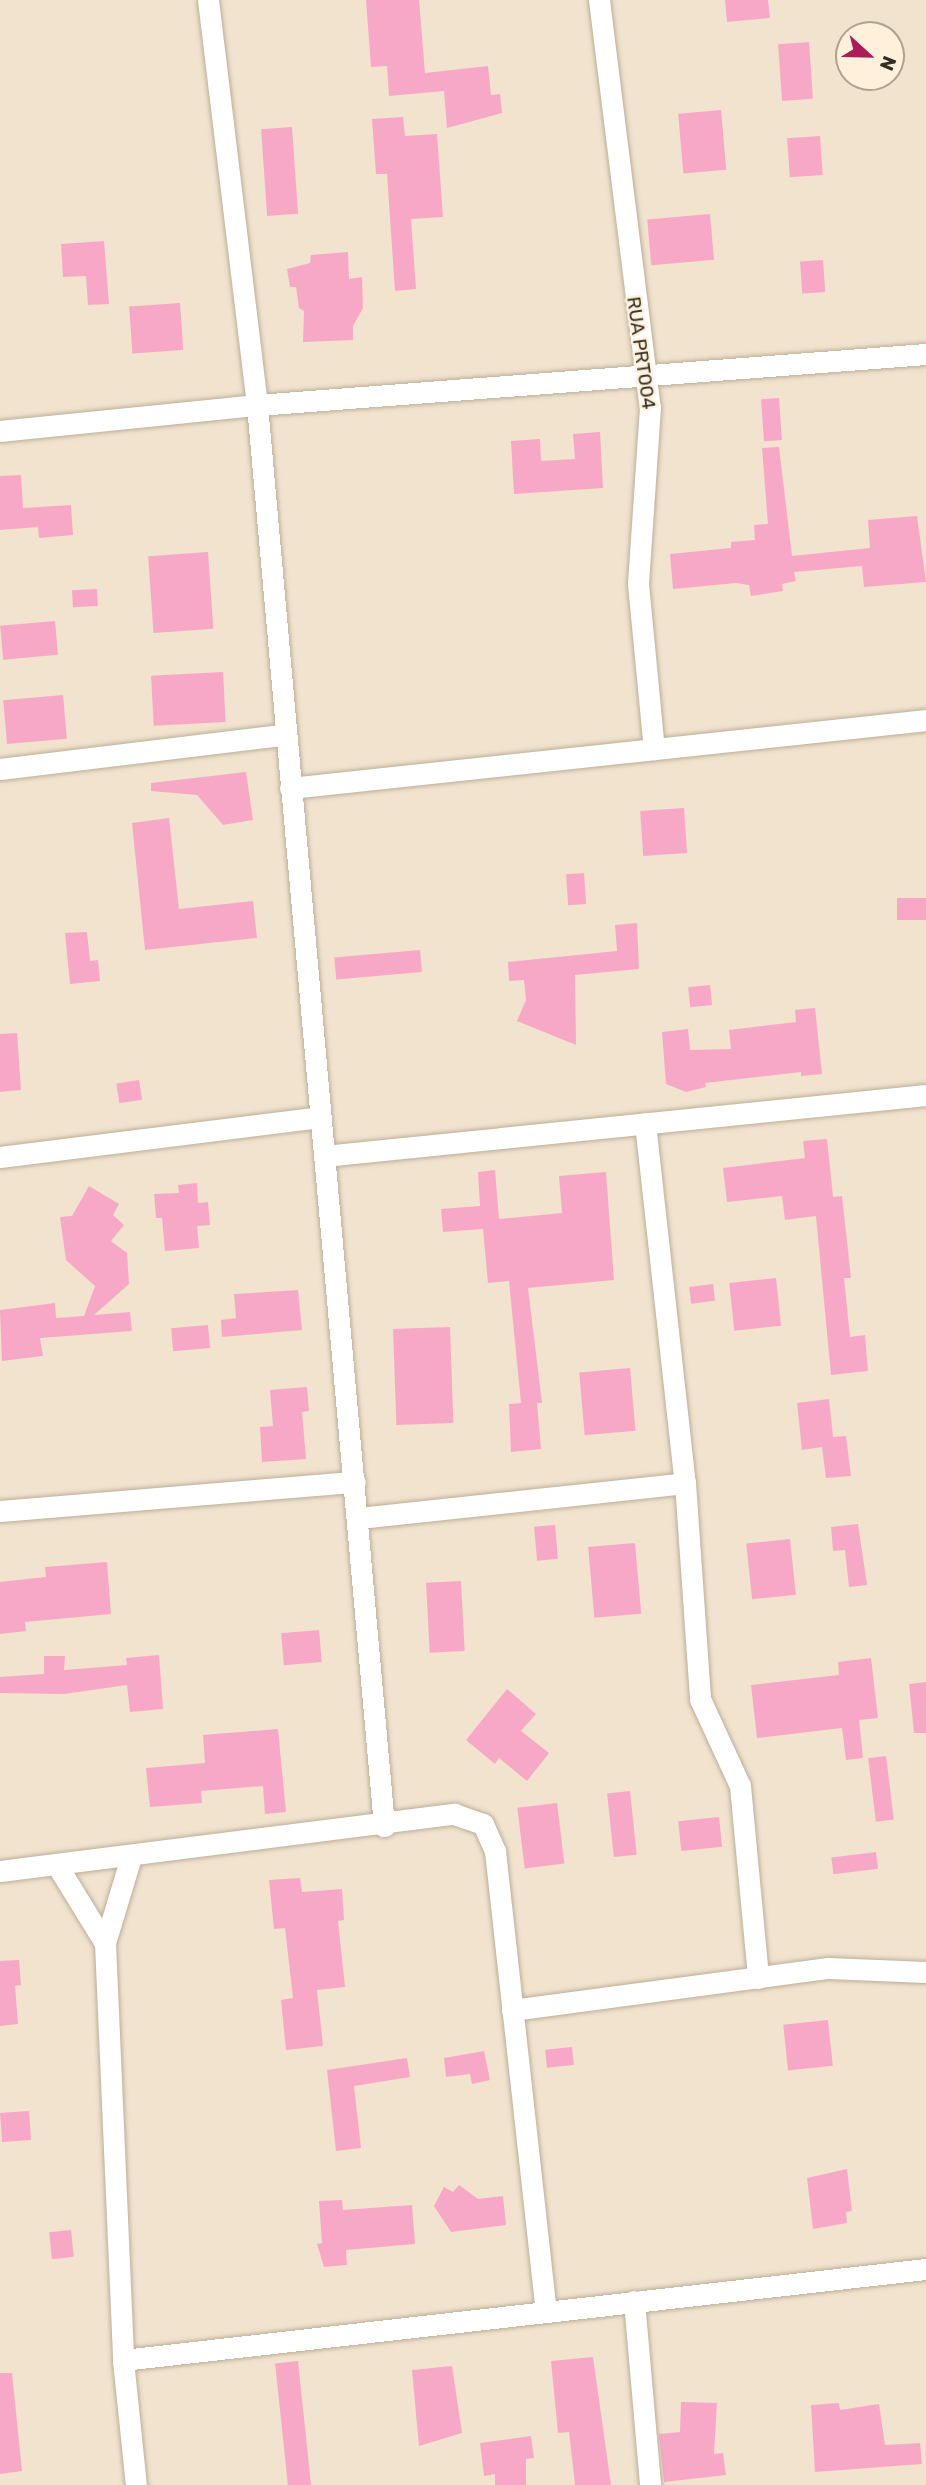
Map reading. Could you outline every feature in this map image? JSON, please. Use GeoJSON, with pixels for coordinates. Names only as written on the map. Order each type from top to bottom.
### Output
{"type":"FeatureCollection","features":[{"type":"Feature","properties":{"kind":"street"},"geometry":{"type":"LineString","coordinates":[[208,0],[257,405],[283,735],[359,1518],[384,1826]]}},
{"type":"Feature","properties":{"kind":"street","name":"RUA PRT004"},"geometry":{"type":"LineString","coordinates":[[599,0],[650,428],[638,584],[654,749]]}},
{"type":"Feature","properties":{"kind":"street"},"geometry":{"type":"LineString","coordinates":[[0,431],[257,405],[643,373],[926,354]]}},
{"type":"Feature","properties":{"kind":"street"},"geometry":{"type":"LineString","coordinates":[[290,788],[926,720]]}},
{"type":"Feature","properties":{"kind":"street"},"geometry":{"type":"LineString","coordinates":[[0,769],[283,735]]}},
{"type":"Feature","properties":{"kind":"street"},"geometry":{"type":"LineString","coordinates":[[324,1156],[926,1095]]}},
{"type":"Feature","properties":{"kind":"street"},"geometry":{"type":"LineString","coordinates":[[0,1157],[320,1116]]}},
{"type":"Feature","properties":{"kind":"street"},"geometry":{"type":"LineString","coordinates":[[645,1123],[685,1483],[701,1699],[740,1786],[758,1978]]}},
{"type":"Feature","properties":{"kind":"street"},"geometry":{"type":"LineString","coordinates":[[0,1511],[355,1482]]}},
{"type":"Feature","properties":{"kind":"street"},"geometry":{"type":"LineString","coordinates":[[359,1518],[685,1483]]}},
{"type":"Feature","properties":{"kind":"street"},"geometry":{"type":"LineString","coordinates":[[0,1871],[58,1867],[384,1826],[454,1814],[470,1816],[489,1832],[546,2310]]}},
{"type":"Feature","properties":{"kind":"street"},"geometry":{"type":"LineString","coordinates":[[131,1857],[105,1943],[123,2360],[136,2485]]}},
{"type":"Feature","properties":{"kind":"street"},"geometry":{"type":"LineString","coordinates":[[58,1867],[105,1943]]}},
{"type":"Feature","properties":{"kind":"street"},"geometry":{"type":"LineString","coordinates":[[512,2010],[828,1968],[926,1972]]}},
{"type":"Feature","properties":{"kind":"street"},"geometry":{"type":"LineString","coordinates":[[123,2360],[926,2269]]}},
{"type":"Feature","properties":{"kind":"street"},"geometry":{"type":"LineString","coordinates":[[634,2301],[650,2485]]}},
{"type":"Feature","properties":{"kind":"building"},"geometry":{"type":"Polygon","coordinates":[[[366,0],[419,0],[425,73],[488,66],[491,95],[500,94],[502,113],[447,128],[444,91],[389,96],[387,66],[371,67],[366,0]]]}},
{"type":"Feature","properties":{"kind":"building"},"geometry":{"type":"Polygon","coordinates":[[[725,0],[768,0],[770,18],[727,22],[725,0]]]}},
{"type":"Feature","properties":{"kind":"building"},"geometry":{"type":"Polygon","coordinates":[[[809,42],[813,99],[782,101],[778,44],[809,42]]]}},
{"type":"Feature","properties":{"kind":"building"},"geometry":{"type":"Polygon","coordinates":[[[721,110],[726,170],[683,174],[678,114],[721,110]]]}},
{"type":"Feature","properties":{"kind":"building"},"geometry":{"type":"Polygon","coordinates":[[[403,117],[405,136],[437,134],[443,217],[411,219],[416,289],[395,291],[387,174],[376,174],[372,119],[403,117]]]}},
{"type":"Feature","properties":{"kind":"building"},"geometry":{"type":"Polygon","coordinates":[[[292,127],[298,214],[267,216],[261,129],[292,127]]]}},
{"type":"Feature","properties":{"kind":"building"},"geometry":{"type":"Polygon","coordinates":[[[820,136],[823,175],[790,177],[787,138],[820,136]]]}},
{"type":"Feature","properties":{"kind":"building"},"geometry":{"type":"Polygon","coordinates":[[[710,214],[714,260],[651,265],[647,219],[710,214]]]}},
{"type":"Feature","properties":{"kind":"building"},"geometry":{"type":"Polygon","coordinates":[[[104,241],[109,304],[88,305],[86,276],[63,277],[61,244],[104,241]]]}},
{"type":"Feature","properties":{"kind":"building"},"geometry":{"type":"Polygon","coordinates":[[[348,252],[349,279],[362,277],[363,308],[353,326],[353,340],[303,342],[304,311],[299,308],[296,287],[290,287],[287,269],[310,263],[311,255],[348,252]]]}},
{"type":"Feature","properties":{"kind":"building"},"geometry":{"type":"Polygon","coordinates":[[[823,260],[825,292],[802,294],[800,262],[823,260]]]}},
{"type":"Feature","properties":{"kind":"building"},"geometry":{"type":"Polygon","coordinates":[[[180,303],[183,350],[132,353],[129,307],[180,303]]]}},
{"type":"Feature","properties":{"kind":"building"},"geometry":{"type":"Polygon","coordinates":[[[779,398],[782,440],[764,441],[761,399],[779,398]]]}},
{"type":"Feature","properties":{"kind":"building"},"geometry":{"type":"Polygon","coordinates":[[[600,432],[603,488],[514,494],[511,441],[540,439],[541,461],[575,459],[573,434],[600,432]]]}},
{"type":"Feature","properties":{"kind":"building"},"geometry":{"type":"Polygon","coordinates":[[[779,447],[792,556],[870,548],[868,520],[917,516],[926,582],[864,587],[862,566],[794,572],[796,581],[782,584],[783,591],[751,596],[749,585],[736,583],[673,589],[670,554],[731,548],[731,542],[755,540],[754,525],[768,524],[762,448],[779,447]]]}},
{"type":"Feature","properties":{"kind":"building"},"geometry":{"type":"Polygon","coordinates":[[[21,475],[23,508],[71,505],[73,535],[39,538],[38,527],[0,530],[0,476],[21,475]]]}},
{"type":"Feature","properties":{"kind":"building"},"geometry":{"type":"Polygon","coordinates":[[[208,552],[213,629],[154,633],[148,556],[208,552]]]}},
{"type":"Feature","properties":{"kind":"building"},"geometry":{"type":"Polygon","coordinates":[[[97,589],[98,606],[73,607],[72,590],[97,589]]]}},
{"type":"Feature","properties":{"kind":"building"},"geometry":{"type":"Polygon","coordinates":[[[55,621],[58,655],[3,660],[0,626],[55,621]]]}},
{"type":"Feature","properties":{"kind":"building"},"geometry":{"type":"Polygon","coordinates":[[[223,672],[226,722],[154,726],[151,676],[223,672]]]}},
{"type":"Feature","properties":{"kind":"building"},"geometry":{"type":"Polygon","coordinates":[[[63,695],[67,739],[7,744],[3,700],[63,695]]]}},
{"type":"Feature","properties":{"kind":"building"},"geometry":{"type":"Polygon","coordinates":[[[246,772],[253,820],[223,825],[197,795],[151,791],[151,783],[246,772]]]}},
{"type":"Feature","properties":{"kind":"building"},"geometry":{"type":"Polygon","coordinates":[[[684,808],[687,853],[643,856],[640,811],[684,808]]]}},
{"type":"Feature","properties":{"kind":"building"},"geometry":{"type":"Polygon","coordinates":[[[169,818],[179,909],[253,901],[257,938],[145,950],[132,823],[169,818]]]}},
{"type":"Feature","properties":{"kind":"building"},"geometry":{"type":"Polygon","coordinates":[[[584,873],[586,904],[568,905],[566,874],[584,873]]]}},
{"type":"Feature","properties":{"kind":"building"},"geometry":{"type":"Polygon","coordinates":[[[897,898],[926,898],[926,920],[897,920],[897,898]]]}},
{"type":"Feature","properties":{"kind":"building"},"geometry":{"type":"Polygon","coordinates":[[[637,923],[639,969],[575,975],[576,1045],[517,1021],[526,1000],[524,980],[509,981],[508,962],[617,951],[615,925],[637,923]]]}},
{"type":"Feature","properties":{"kind":"building"},"geometry":{"type":"Polygon","coordinates":[[[87,932],[90,961],[98,960],[100,981],[70,984],[65,933],[87,932]]]}},
{"type":"Feature","properties":{"kind":"building"},"geometry":{"type":"Polygon","coordinates":[[[420,950],[422,972],[336,979],[334,957],[420,950]]]}},
{"type":"Feature","properties":{"kind":"building"},"geometry":{"type":"Polygon","coordinates":[[[710,985],[712,1005],[690,1007],[688,987],[710,985]]]}},
{"type":"Feature","properties":{"kind":"building"},"geometry":{"type":"Polygon","coordinates":[[[815,1008],[822,1074],[801,1076],[801,1072],[705,1083],[706,1087],[686,1092],[666,1084],[662,1032],[688,1029],[690,1050],[731,1049],[729,1030],[796,1022],[795,1010],[815,1008]]]}},
{"type":"Feature","properties":{"kind":"building"},"geometry":{"type":"Polygon","coordinates":[[[17,1033],[21,1090],[0,1092],[0,1034],[17,1033]]]}},
{"type":"Feature","properties":{"kind":"building"},"geometry":{"type":"Polygon","coordinates":[[[139,1080],[142,1100],[119,1103],[116,1084],[139,1080]]]}},
{"type":"Feature","properties":{"kind":"building"},"geometry":{"type":"Polygon","coordinates":[[[827,1139],[833,1197],[842,1196],[851,1278],[844,1278],[850,1337],[865,1335],[868,1371],[831,1375],[816,1216],[785,1220],[782,1196],[727,1202],[723,1168],[805,1158],[803,1141],[827,1139]]]}},
{"type":"Feature","properties":{"kind":"building"},"geometry":{"type":"Polygon","coordinates":[[[495,1170],[499,1219],[562,1213],[559,1176],[606,1172],[614,1280],[528,1288],[542,1403],[537,1403],[541,1449],[511,1452],[509,1404],[521,1403],[509,1281],[488,1283],[483,1229],[443,1232],[441,1209],[480,1206],[478,1172],[495,1170]]]}},
{"type":"Feature","properties":{"kind":"building"},"geometry":{"type":"Polygon","coordinates":[[[197,1183],[198,1203],[208,1202],[210,1225],[197,1226],[199,1248],[165,1251],[162,1218],[156,1218],[154,1194],[179,1193],[178,1185],[197,1183]]]}},
{"type":"Feature","properties":{"kind":"building"},"geometry":{"type":"Polygon","coordinates":[[[89,1186],[119,1204],[113,1215],[124,1225],[111,1241],[127,1253],[129,1284],[94,1315],[130,1312],[132,1331],[40,1338],[43,1356],[2,1361],[0,1310],[55,1303],[56,1318],[84,1316],[95,1286],[66,1260],[60,1217],[72,1216],[89,1186]]]}},
{"type":"Feature","properties":{"kind":"building"},"geometry":{"type":"Polygon","coordinates":[[[776,1278],[781,1326],[734,1331],[729,1283],[776,1278]]]}},
{"type":"Feature","properties":{"kind":"building"},"geometry":{"type":"Polygon","coordinates":[[[713,1284],[715,1301],[691,1304],[689,1287],[713,1284]]]}},
{"type":"Feature","properties":{"kind":"building"},"geometry":{"type":"Polygon","coordinates":[[[298,1290],[302,1330],[222,1337],[221,1320],[236,1318],[234,1294],[298,1290]]]}},
{"type":"Feature","properties":{"kind":"building"},"geometry":{"type":"Polygon","coordinates":[[[208,1325],[210,1348],[173,1351],[171,1328],[208,1325]]]}},
{"type":"Feature","properties":{"kind":"building"},"geometry":{"type":"Polygon","coordinates":[[[450,1327],[453,1423],[396,1425],[393,1329],[450,1327]]]}},
{"type":"Feature","properties":{"kind":"building"},"geometry":{"type":"Polygon","coordinates":[[[630,1368],[635,1431],[585,1435],[579,1372],[630,1368]]]}},
{"type":"Feature","properties":{"kind":"building"},"geometry":{"type":"Polygon","coordinates":[[[307,1387],[309,1411],[302,1412],[306,1459],[262,1462],[260,1427],[273,1426],[270,1390],[307,1387]]]}},
{"type":"Feature","properties":{"kind":"building"},"geometry":{"type":"Polygon","coordinates":[[[829,1399],[833,1437],[846,1436],[851,1476],[826,1478],[822,1447],[802,1450],[797,1403],[829,1399]]]}},
{"type":"Feature","properties":{"kind":"building"},"geometry":{"type":"Polygon","coordinates":[[[858,1524],[867,1585],[849,1587],[845,1550],[833,1551],[831,1527],[858,1524]]]}},
{"type":"Feature","properties":{"kind":"building"},"geometry":{"type":"Polygon","coordinates":[[[555,1525],[558,1559],[537,1561],[534,1527],[555,1525]]]}},
{"type":"Feature","properties":{"kind":"building"},"geometry":{"type":"Polygon","coordinates":[[[790,1539],[796,1595],[752,1599],[746,1544],[790,1539]]]}},
{"type":"Feature","properties":{"kind":"building"},"geometry":{"type":"Polygon","coordinates":[[[635,1543],[641,1614],[594,1618],[588,1547],[635,1543]]]}},
{"type":"Feature","properties":{"kind":"building"},"geometry":{"type":"Polygon","coordinates":[[[107,1562],[111,1614],[25,1622],[26,1631],[0,1634],[0,1582],[46,1577],[45,1567],[107,1562]]]}},
{"type":"Feature","properties":{"kind":"building"},"geometry":{"type":"Polygon","coordinates":[[[461,1581],[465,1651],[430,1653],[426,1583],[461,1581]]]}},
{"type":"Feature","properties":{"kind":"building"},"geometry":{"type":"Polygon","coordinates":[[[319,1630],[322,1662],[284,1665],[281,1633],[319,1630]]]}},
{"type":"Feature","properties":{"kind":"building"},"geometry":{"type":"Polygon","coordinates":[[[159,1655],[163,1709],[130,1712],[127,1685],[64,1694],[0,1693],[0,1677],[44,1674],[44,1656],[65,1656],[64,1670],[127,1665],[126,1658],[159,1655]]]}},
{"type":"Feature","properties":{"kind":"building"},"geometry":{"type":"Polygon","coordinates":[[[871,1658],[878,1718],[859,1720],[863,1758],[846,1760],[842,1728],[757,1738],[751,1685],[839,1675],[838,1662],[871,1658]]]}},
{"type":"Feature","properties":{"kind":"building"},"geometry":{"type":"Polygon","coordinates":[[[926,1682],[926,1733],[914,1733],[909,1684],[926,1682]]]}},
{"type":"Feature","properties":{"kind":"building"},"geometry":{"type":"Polygon","coordinates":[[[507,1689],[536,1714],[521,1731],[549,1753],[527,1781],[499,1758],[495,1764],[466,1740],[507,1689]]]}},
{"type":"Feature","properties":{"kind":"building"},"geometry":{"type":"Polygon","coordinates":[[[278,1729],[286,1812],[265,1814],[263,1786],[201,1791],[202,1803],[150,1807],[146,1768],[205,1763],[203,1735],[278,1729]]]}},
{"type":"Feature","properties":{"kind":"building"},"geometry":{"type":"Polygon","coordinates":[[[886,1756],[894,1820],[876,1822],[868,1758],[886,1756]]]}},
{"type":"Feature","properties":{"kind":"building"},"geometry":{"type":"Polygon","coordinates":[[[630,1791],[637,1855],[614,1857],[607,1793],[630,1791]]]}},
{"type":"Feature","properties":{"kind":"building"},"geometry":{"type":"Polygon","coordinates":[[[557,1803],[564,1864],[525,1868],[517,1808],[557,1803]]]}},
{"type":"Feature","properties":{"kind":"building"},"geometry":{"type":"Polygon","coordinates":[[[719,1817],[722,1847],[681,1851],[678,1821],[719,1817]]]}},
{"type":"Feature","properties":{"kind":"building"},"geometry":{"type":"Polygon","coordinates":[[[876,1852],[878,1869],[833,1874],[831,1857],[876,1852]]]}},
{"type":"Feature","properties":{"kind":"building"},"geometry":{"type":"Polygon","coordinates":[[[300,1878],[302,1892],[342,1889],[344,1920],[338,1921],[345,1987],[317,1990],[323,2046],[286,2050],[281,2000],[293,1998],[285,1928],[274,1929],[269,1880],[300,1878]]]}},
{"type":"Feature","properties":{"kind":"building"},"geometry":{"type":"Polygon","coordinates":[[[19,1960],[21,1985],[15,1986],[18,2024],[0,2026],[0,1961],[19,1960]]]}},
{"type":"Feature","properties":{"kind":"building"},"geometry":{"type":"Polygon","coordinates":[[[828,2020],[833,2066],[788,2070],[783,2025],[828,2020]]]}},
{"type":"Feature","properties":{"kind":"building"},"geometry":{"type":"Polygon","coordinates":[[[572,2047],[574,2065],[547,2068],[545,2050],[572,2047]]]}},
{"type":"Feature","properties":{"kind":"building"},"geometry":{"type":"Polygon","coordinates":[[[484,2051],[490,2080],[472,2084],[470,2074],[446,2077],[444,2058],[484,2051]]]}},
{"type":"Feature","properties":{"kind":"building"},"geometry":{"type":"Polygon","coordinates":[[[407,2058],[410,2077],[354,2086],[361,2148],[336,2151],[327,2070],[407,2058]]]}},
{"type":"Feature","properties":{"kind":"building"},"geometry":{"type":"Polygon","coordinates":[[[29,2111],[31,2140],[2,2142],[0,2113],[29,2111]]]}},
{"type":"Feature","properties":{"kind":"building"},"geometry":{"type":"Polygon","coordinates":[[[847,2169],[852,2211],[846,2212],[847,2223],[813,2229],[807,2178],[847,2169]]]}},
{"type":"Feature","properties":{"kind":"building"},"geometry":{"type":"Polygon","coordinates":[[[459,2185],[478,2199],[503,2196],[506,2225],[451,2232],[434,2206],[444,2187],[453,2192],[459,2185]]]}},
{"type":"Feature","properties":{"kind":"building"},"geometry":{"type":"Polygon","coordinates":[[[342,2200],[343,2210],[412,2205],[415,2244],[346,2250],[347,2265],[324,2267],[317,2244],[322,2243],[319,2201],[342,2200]]]}},
{"type":"Feature","properties":{"kind":"building"},"geometry":{"type":"Polygon","coordinates":[[[71,2230],[74,2257],[52,2259],[49,2232],[71,2230]]]}},
{"type":"Feature","properties":{"kind":"building"},"geometry":{"type":"Polygon","coordinates":[[[593,2357],[611,2485],[575,2485],[569,2432],[558,2433],[551,2361],[593,2357]]]}},
{"type":"Feature","properties":{"kind":"building"},"geometry":{"type":"Polygon","coordinates":[[[298,2361],[311,2485],[288,2485],[275,2363],[298,2361]]]}},
{"type":"Feature","properties":{"kind":"building"},"geometry":{"type":"Polygon","coordinates":[[[452,2366],[462,2433],[419,2446],[412,2370],[452,2366]]]}},
{"type":"Feature","properties":{"kind":"building"},"geometry":{"type":"Polygon","coordinates":[[[0,2373],[12,2373],[22,2471],[0,2474],[0,2373]]]}},
{"type":"Feature","properties":{"kind":"building"},"geometry":{"type":"Polygon","coordinates":[[[681,2402],[717,2403],[714,2454],[723,2453],[726,2475],[664,2482],[659,2434],[680,2432],[681,2402]]]}},
{"type":"Feature","properties":{"kind":"building"},"geometry":{"type":"Polygon","coordinates":[[[839,2403],[840,2410],[879,2404],[885,2445],[920,2443],[922,2464],[815,2472],[811,2405],[839,2403]]]}},
{"type":"Feature","properties":{"kind":"building"},"geometry":{"type":"Polygon","coordinates":[[[531,2436],[534,2458],[526,2459],[526,2485],[495,2485],[495,2474],[484,2476],[480,2443],[531,2436]]]}}]}
